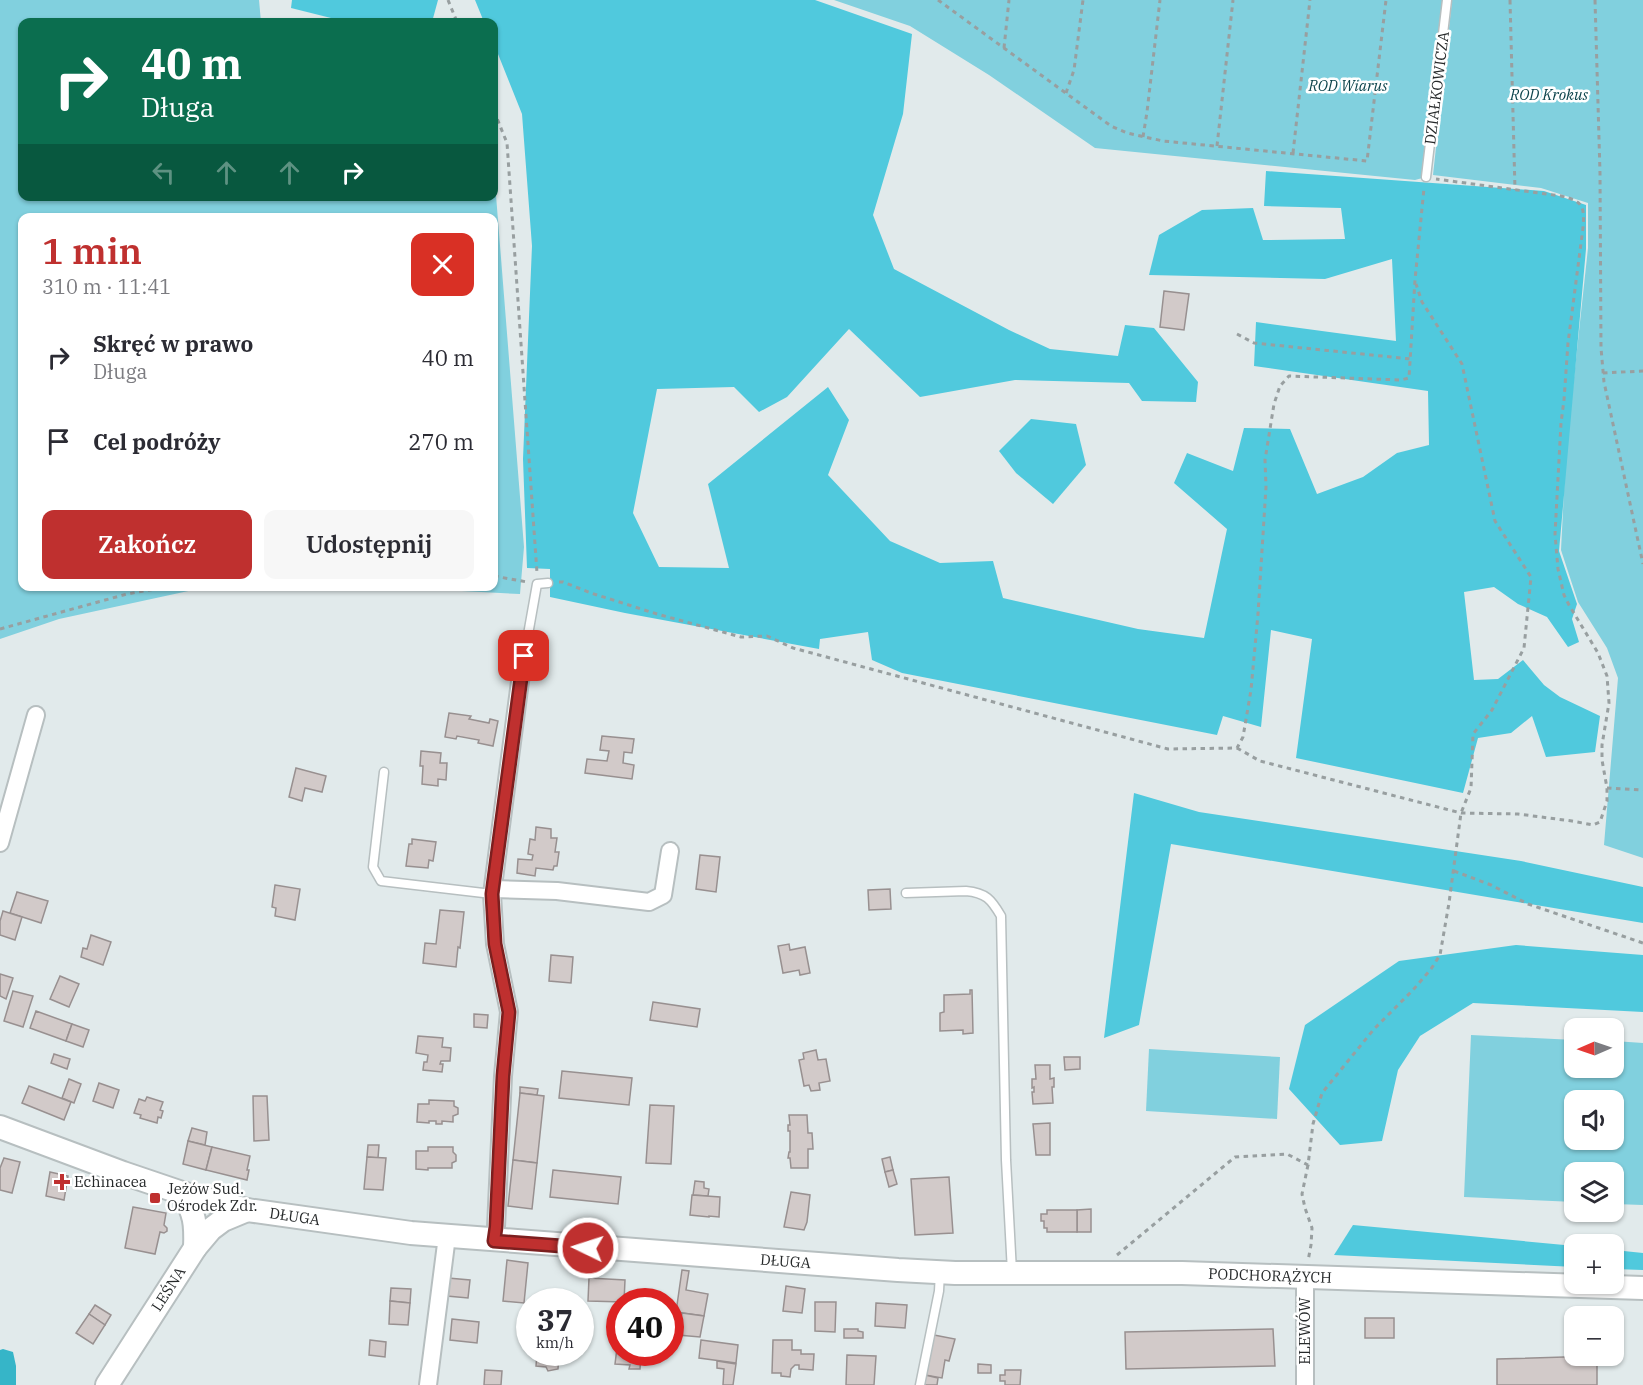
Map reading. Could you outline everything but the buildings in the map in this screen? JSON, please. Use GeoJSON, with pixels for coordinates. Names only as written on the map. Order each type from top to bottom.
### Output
{"type":"FeatureCollection","features":[{"type":"Feature","properties":{"kind":"street"},"geometry":{"type":"LineString","coordinates":[[494,1241],[503,1076],[509,1012],[495,944],[493,891],[521,674]]}},
{"type":"Feature","properties":{"kind":"street"},"geometry":{"type":"LineString","coordinates":[[0,843],[36,716]]}},
{"type":"Feature","properties":{"kind":"street"},"geometry":{"type":"LineString","coordinates":[[493,891],[557,891],[649,902],[663,896],[670,851]]}},
{"type":"Feature","properties":{"kind":"street","name":"DŁUGA"},"geometry":{"type":"LineString","coordinates":[[0,1126],[123,1173],[182,1193],[247,1210],[411,1233],[494,1241],[898,1270]]}},
{"type":"Feature","properties":{"kind":"street"},"geometry":{"type":"LineString","coordinates":[[182,1193],[192,1209],[196,1230],[195,1248]]}},
{"type":"Feature","properties":{"kind":"street","name":"LEŚNA"},"geometry":{"type":"LineString","coordinates":[[107,1385],[195,1248],[211,1229],[223,1220],[247,1210]]}},
{"type":"Feature","properties":{"kind":"street"},"geometry":{"type":"LineString","coordinates":[[428,1385],[447,1236]]}},
{"type":"Feature","properties":{"kind":"street","name":"PODCHORĄŻYCH"},"geometry":{"type":"LineString","coordinates":[[898,1270],[1182,1273],[1643,1288]]}},
{"type":"Feature","properties":{"kind":"street","name":"ELEWÓW"},"geometry":{"type":"LineString","coordinates":[[1305,1278],[1305,1385]]}},
{"type":"Feature","properties":{"kind":"lane","name":"DZIAŁKOWICZA"},"geometry":{"type":"LineString","coordinates":[[1426,177],[1447,0]]}},
{"type":"Feature","properties":{"kind":"lane"},"geometry":{"type":"LineString","coordinates":[[521,674],[537,584],[548,583]]}},
{"type":"Feature","properties":{"kind":"lane"},"geometry":{"type":"LineString","coordinates":[[384,772],[373,867],[381,881],[493,891]]}},
{"type":"Feature","properties":{"kind":"lane"},"geometry":{"type":"LineString","coordinates":[[906,894],[974,892],[986,896],[994,903],[1001,916],[1006,1160],[1012,1273]]}},
{"type":"Feature","properties":{"kind":"lane"},"geometry":{"type":"LineString","coordinates":[[920,1385],[939,1291],[940,1272]]}},
{"type":"Feature","properties":{"kind":"path"},"geometry":{"type":"LineString","coordinates":[[448,0],[455,18]]}},
{"type":"Feature","properties":{"kind":"path"},"geometry":{"type":"LineString","coordinates":[[938,0],[1111,126],[1127,133],[1163,141],[1367,161],[1386,0]]}},
{"type":"Feature","properties":{"kind":"path"},"geometry":{"type":"LineString","coordinates":[[1004,48],[1009,0]]}},
{"type":"Feature","properties":{"kind":"path"},"geometry":{"type":"LineString","coordinates":[[1066,93],[1074,70],[1083,0]]}},
{"type":"Feature","properties":{"kind":"path"},"geometry":{"type":"LineString","coordinates":[[1143,136],[1160,0]]}},
{"type":"Feature","properties":{"kind":"path"},"geometry":{"type":"LineString","coordinates":[[1217,146],[1233,0]]}},
{"type":"Feature","properties":{"kind":"path"},"geometry":{"type":"LineString","coordinates":[[1293,153],[1310,0]]}},
{"type":"Feature","properties":{"kind":"path"},"geometry":{"type":"LineString","coordinates":[[1510,0],[1515,190]]}},
{"type":"Feature","properties":{"kind":"path"},"geometry":{"type":"LineString","coordinates":[[1595,0],[1603,373],[1643,564]]}},
{"type":"Feature","properties":{"kind":"path"},"geometry":{"type":"LineString","coordinates":[[498,121],[507,143],[537,584],[498,577]]}},
{"type":"Feature","properties":{"kind":"path"},"geometry":{"type":"LineString","coordinates":[[548,583],[562,582],[657,614],[741,637],[767,636],[793,648],[1168,748],[1238,748],[1260,761],[1461,813],[1518,814],[1593,825],[1600,822],[1607,801],[1602,746],[1609,703],[1608,676],[1598,653],[1564,595],[1554,534],[1568,343],[1584,217],[1581,204],[1575,200],[1547,193],[1426,177],[1415,280],[1409,378],[1401,380],[1289,376],[1280,386],[1274,404],[1265,460],[1266,487],[1251,690],[1243,738],[1238,748]]}},
{"type":"Feature","properties":{"kind":"path"},"geometry":{"type":"LineString","coordinates":[[1305,1278],[1312,1228],[1302,1194],[1313,1124],[1322,1093],[1374,1029],[1431,969],[1440,955],[1461,813],[1471,788],[1473,734],[1492,710],[1524,648],[1531,577],[1495,521],[1462,364],[1422,302],[1415,280]]}},
{"type":"Feature","properties":{"kind":"path"},"geometry":{"type":"LineString","coordinates":[[1237,334],[1254,343],[1411,359]]}},
{"type":"Feature","properties":{"kind":"path"},"geometry":{"type":"LineString","coordinates":[[1603,373],[1643,371]]}},
{"type":"Feature","properties":{"kind":"path"},"geometry":{"type":"LineString","coordinates":[[0,629],[144,591]]}},
{"type":"Feature","properties":{"kind":"path"},"geometry":{"type":"LineString","coordinates":[[1607,788],[1643,790]]}},
{"type":"Feature","properties":{"kind":"path"},"geometry":{"type":"LineString","coordinates":[[1454,871],[1491,885],[1528,904],[1643,943]]}},
{"type":"Feature","properties":{"kind":"path"},"geometry":{"type":"LineString","coordinates":[[1098,1272],[1234,1157],[1287,1154],[1308,1165]]}},
{"type":"Feature","properties":{"kind":"green space"},"geometry":{"type":"Polygon","coordinates":[[[0,0],[259,0],[261,18],[18,18],[18,201],[496,201],[497,213],[18,213],[18,591],[188,591],[59,619],[0,639],[0,0]]]}},
{"type":"Feature","properties":{"kind":"green space","name":"ROD Wiarus"},"geometry":{"type":"Polygon","coordinates":[[[834,0],[1445,0],[1426,177],[1415,180],[1095,148],[989,75],[910,26],[834,0]]]}},
{"type":"Feature","properties":{"kind":"green space","name":"ROD Krokus"},"geometry":{"type":"Polygon","coordinates":[[[1452,0],[1643,0],[1643,858],[1604,845],[1618,678],[1607,648],[1578,602],[1561,550],[1566,452],[1588,248],[1588,203],[1541,188],[1433,175],[1452,0]]]}},
{"type":"Feature","properties":{"kind":"green space"},"geometry":{"type":"Polygon","coordinates":[[[498,220],[524,547],[520,594],[462,591],[498,591],[498,220]]]}},
{"type":"Feature","properties":{"kind":"green space"},"geometry":{"type":"Polygon","coordinates":[[[1471,1035],[1564,1039],[1564,1078],[1624,1078],[1624,1042],[1643,1043],[1643,1205],[1624,1204],[1624,1162],[1564,1162],[1564,1202],[1464,1197],[1471,1035]]]}},
{"type":"Feature","properties":{"kind":"green space"},"geometry":{"type":"Polygon","coordinates":[[[1149,1049],[1280,1057],[1277,1119],[1146,1111],[1149,1049]]]}},
{"type":"Feature","properties":{"kind":"shaded area"},"geometry":{"type":"Polygon","coordinates":[[[292,0],[438,0],[433,18],[331,18],[291,8],[292,0]]]}},
{"type":"Feature","properties":{"kind":"shaded area"},"geometry":{"type":"Polygon","coordinates":[[[475,0],[815,0],[912,34],[903,114],[873,215],[894,269],[1009,330],[1050,349],[1118,356],[1125,325],[1154,328],[1198,382],[1196,402],[1142,401],[1129,383],[1015,380],[920,397],[849,329],[787,397],[759,412],[734,387],[657,389],[633,513],[659,567],[729,568],[708,484],[828,387],[849,420],[828,475],[890,541],[940,563],[993,561],[1003,598],[1138,629],[1204,638],[1227,529],[1174,483],[1187,453],[1233,471],[1244,428],[1290,429],[1317,494],[1363,477],[1397,453],[1429,445],[1428,391],[1254,366],[1256,322],[1396,341],[1392,259],[1325,279],[1149,275],[1159,235],[1202,210],[1253,208],[1263,240],[1345,239],[1341,208],[1264,206],[1266,171],[1544,191],[1586,205],[1586,249],[1559,551],[1577,604],[1572,619],[1579,642],[1568,647],[1547,617],[1518,604],[1494,587],[1464,592],[1474,680],[1498,679],[1523,660],[1544,685],[1560,697],[1600,716],[1595,752],[1546,757],[1532,716],[1511,733],[1478,738],[1463,793],[1296,758],[1312,639],[1271,630],[1261,727],[1223,716],[1217,735],[902,673],[872,660],[868,632],[820,639],[819,649],[550,597],[550,569],[527,568],[523,459],[532,246],[522,114],[498,54],[498,18],[482,18],[475,0]]]}},
{"type":"Feature","properties":{"kind":"shaded area"},"geometry":{"type":"Polygon","coordinates":[[[1031,419],[1076,424],[1086,465],[1053,504],[1016,473],[999,451],[1031,419]]]}},
{"type":"Feature","properties":{"kind":"shaded area"},"geometry":{"type":"Polygon","coordinates":[[[1134,793],[1199,812],[1521,861],[1643,887],[1643,923],[1171,844],[1139,1025],[1104,1038],[1134,793]]]}},
{"type":"Feature","properties":{"kind":"shaded area"},"geometry":{"type":"Polygon","coordinates":[[[1516,945],[1643,955],[1643,1012],[1473,1003],[1420,1036],[1398,1070],[1382,1141],[1340,1145],[1289,1089],[1305,1025],[1399,961],[1516,945]]]}},
{"type":"Feature","properties":{"kind":"shaded area"},"geometry":{"type":"Polygon","coordinates":[[[1353,1225],[1564,1245],[1564,1266],[1334,1255],[1353,1225]]]}},
{"type":"Feature","properties":{"kind":"shaded area"},"geometry":{"type":"Polygon","coordinates":[[[1624,1251],[1643,1253],[1643,1270],[1624,1269],[1624,1251]]]}},
{"type":"Feature","properties":{"kind":"shaded area"},"geometry":{"type":"Polygon","coordinates":[[[0,1350],[13,1352],[16,1385],[0,1385],[0,1350]]]}},
{"type":"Feature","properties":{"kind":"place","name":"Echinacea"},"geometry":{"type":"Point","coordinates":[62,1182]}},
{"type":"Feature","properties":{"kind":"place","name":"Jeżów Sud. Ośrodek Zdr."},"geometry":{"type":"Point","coordinates":[155,1198]}},
{"type":"Feature","properties":{"kind":"route"},"geometry":{"type":"LineString","coordinates":[[524,656],[492,894],[495,944],[509,1012],[503,1076],[494,1241],[588,1248]]}}]}
